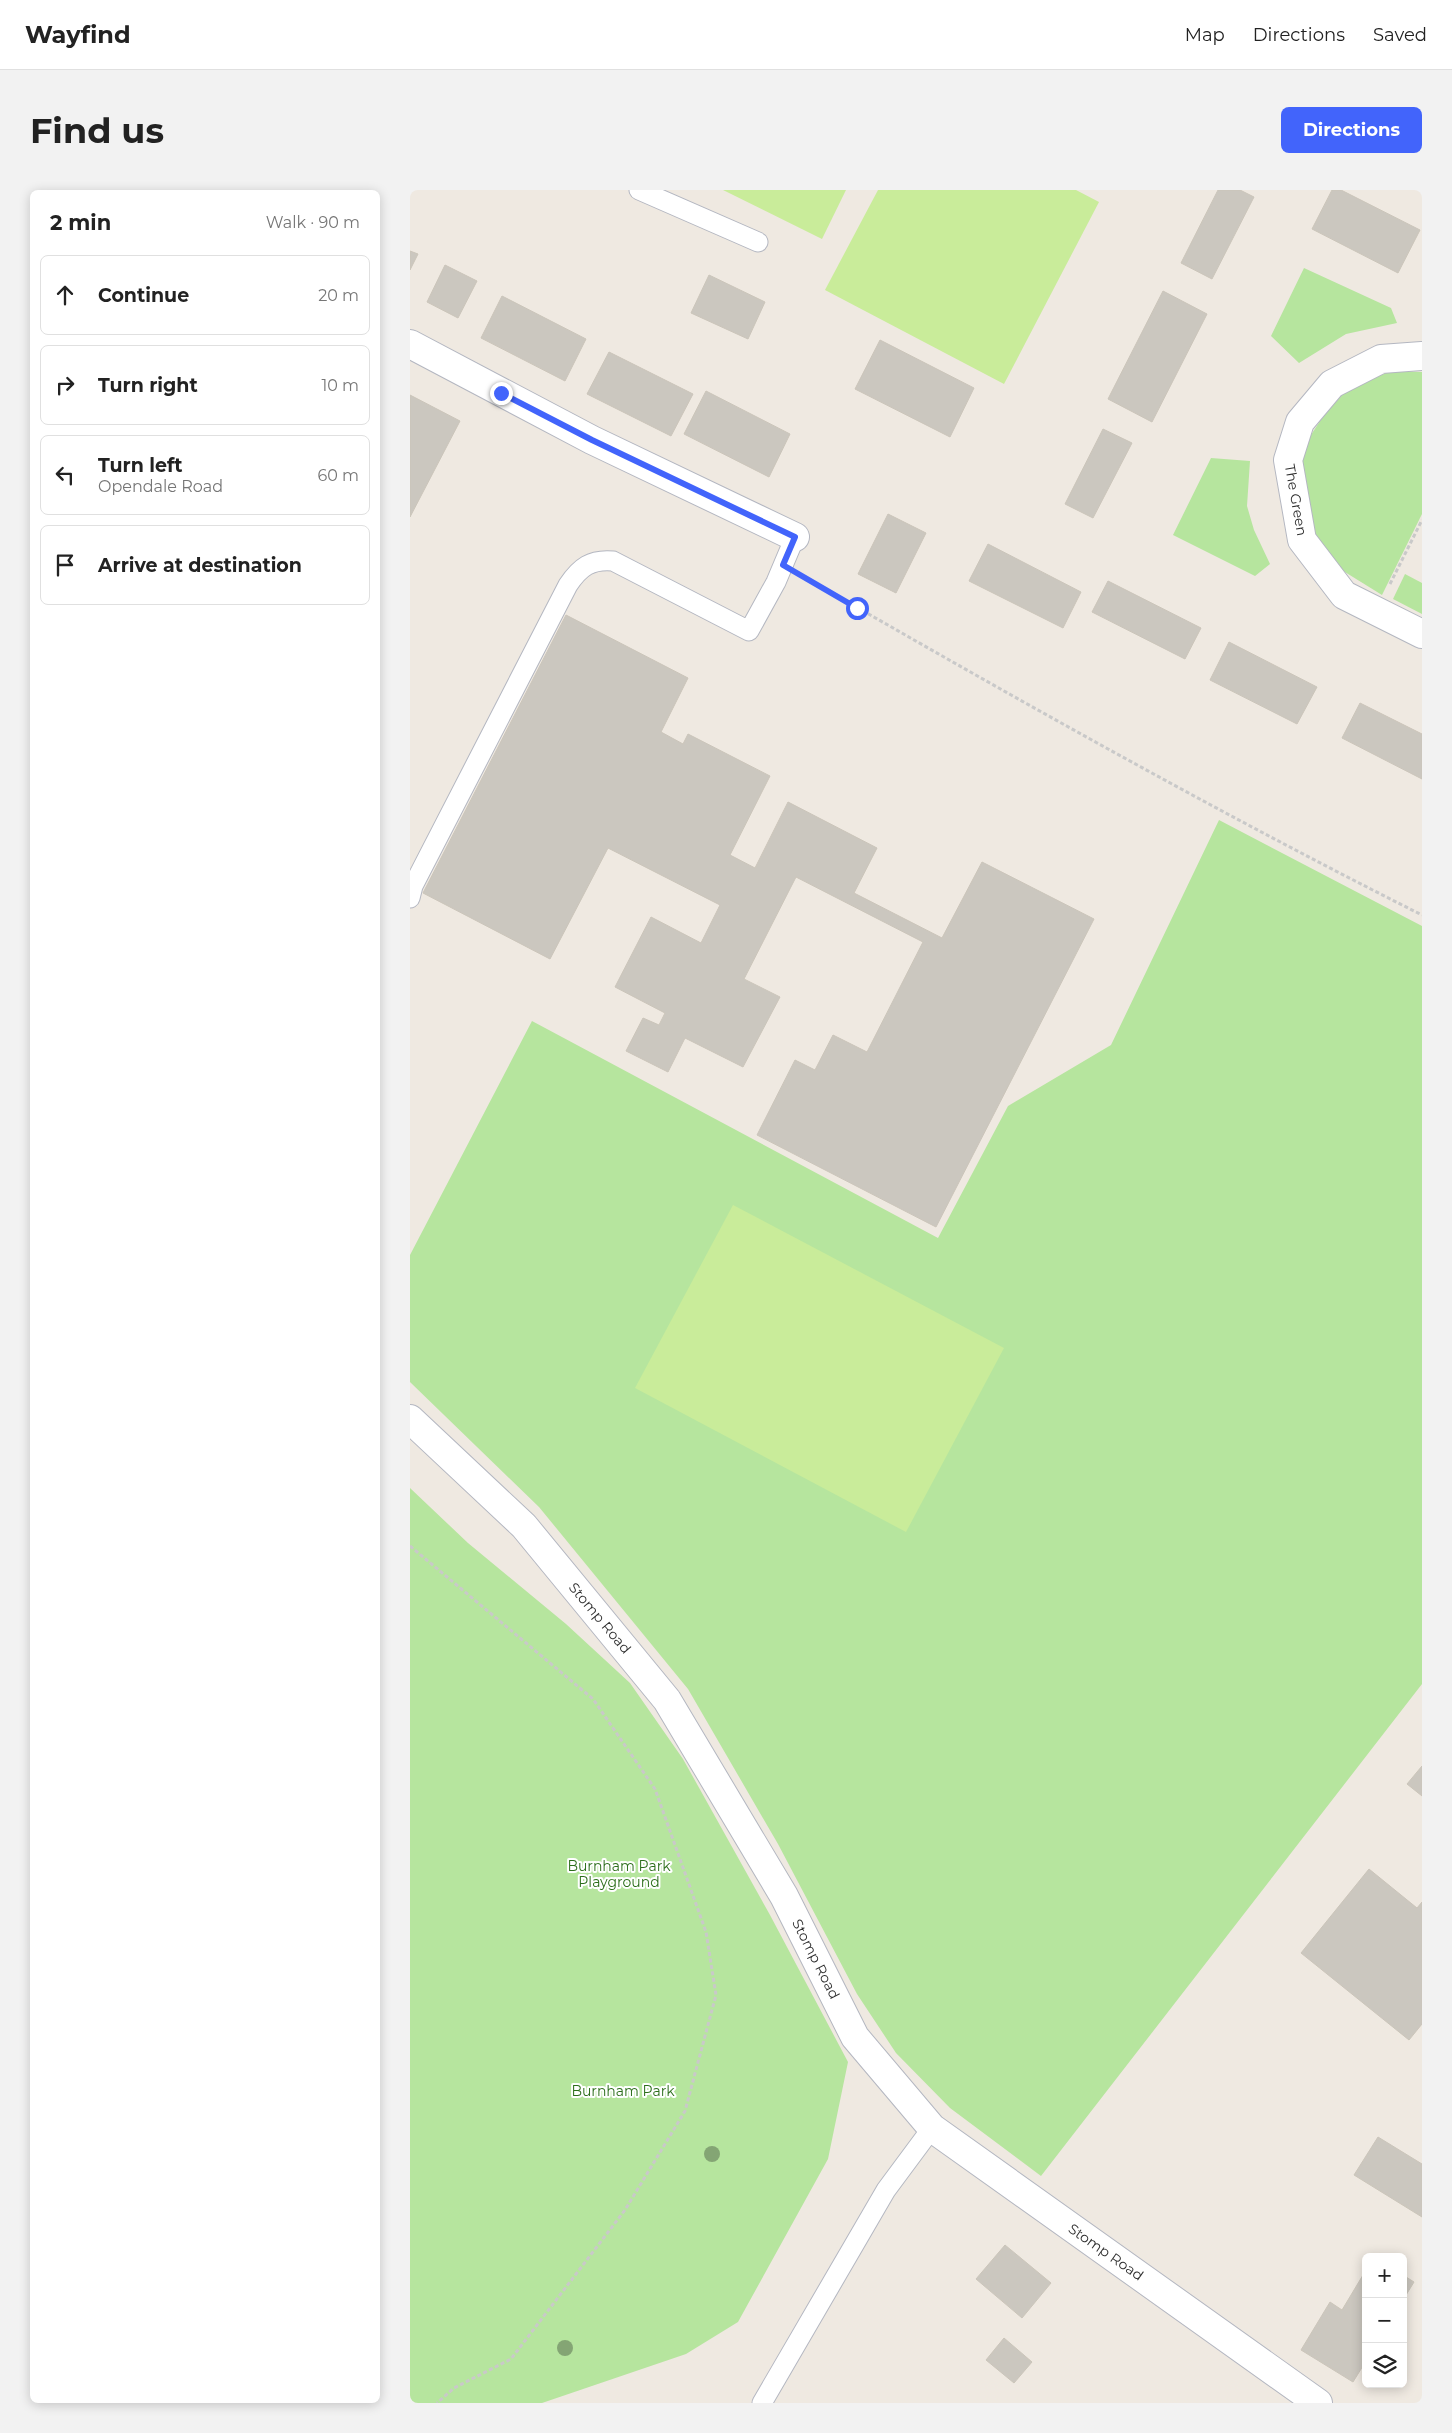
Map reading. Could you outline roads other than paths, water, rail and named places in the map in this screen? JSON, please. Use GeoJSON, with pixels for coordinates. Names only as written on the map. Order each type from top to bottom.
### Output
{"type":"FeatureCollection","features":[{"type":"Feature","properties":{"kind":"street"},"geometry":{"type":"LineString","coordinates":[[410,344],[592,440],[795,537]]}},
{"type":"Feature","properties":{"kind":"street","name":"The Green"},"geometry":{"type":"LineString","coordinates":[[1422,356],[1380,359],[1332,384],[1300,422],[1288,460],[1302,540],[1344,595],[1422,634]]}},
{"type":"Feature","properties":{"kind":"street","name":"Stomp Road"},"geometry":{"type":"LineString","coordinates":[[410,1419],[524,1526],[667,1700],[784,1896],[855,2037],[932,2128],[1318,2403]]}},
{"type":"Feature","properties":{"kind":"lane"},"geometry":{"type":"LineString","coordinates":[[639,190],[758,242]]}},
{"type":"Feature","properties":{"kind":"lane"},"geometry":{"type":"LineString","coordinates":[[410,898],[413,886],[568,585],[576,574],[593,562],[613,560],[749,631],[783,565],[795,537]]}},
{"type":"Feature","properties":{"kind":"lane"},"geometry":{"type":"LineString","coordinates":[[762,2403],[886,2190],[932,2128]]}},
{"type":"Feature","properties":{"kind":"park label","name":"Burnham Park Playground"},"geometry":{"type":"Point","coordinates":[619,1874]}},
{"type":"Feature","properties":{"kind":"park label","name":"Burnham Park"},"geometry":{"type":"Point","coordinates":[623,2091]}}]}
